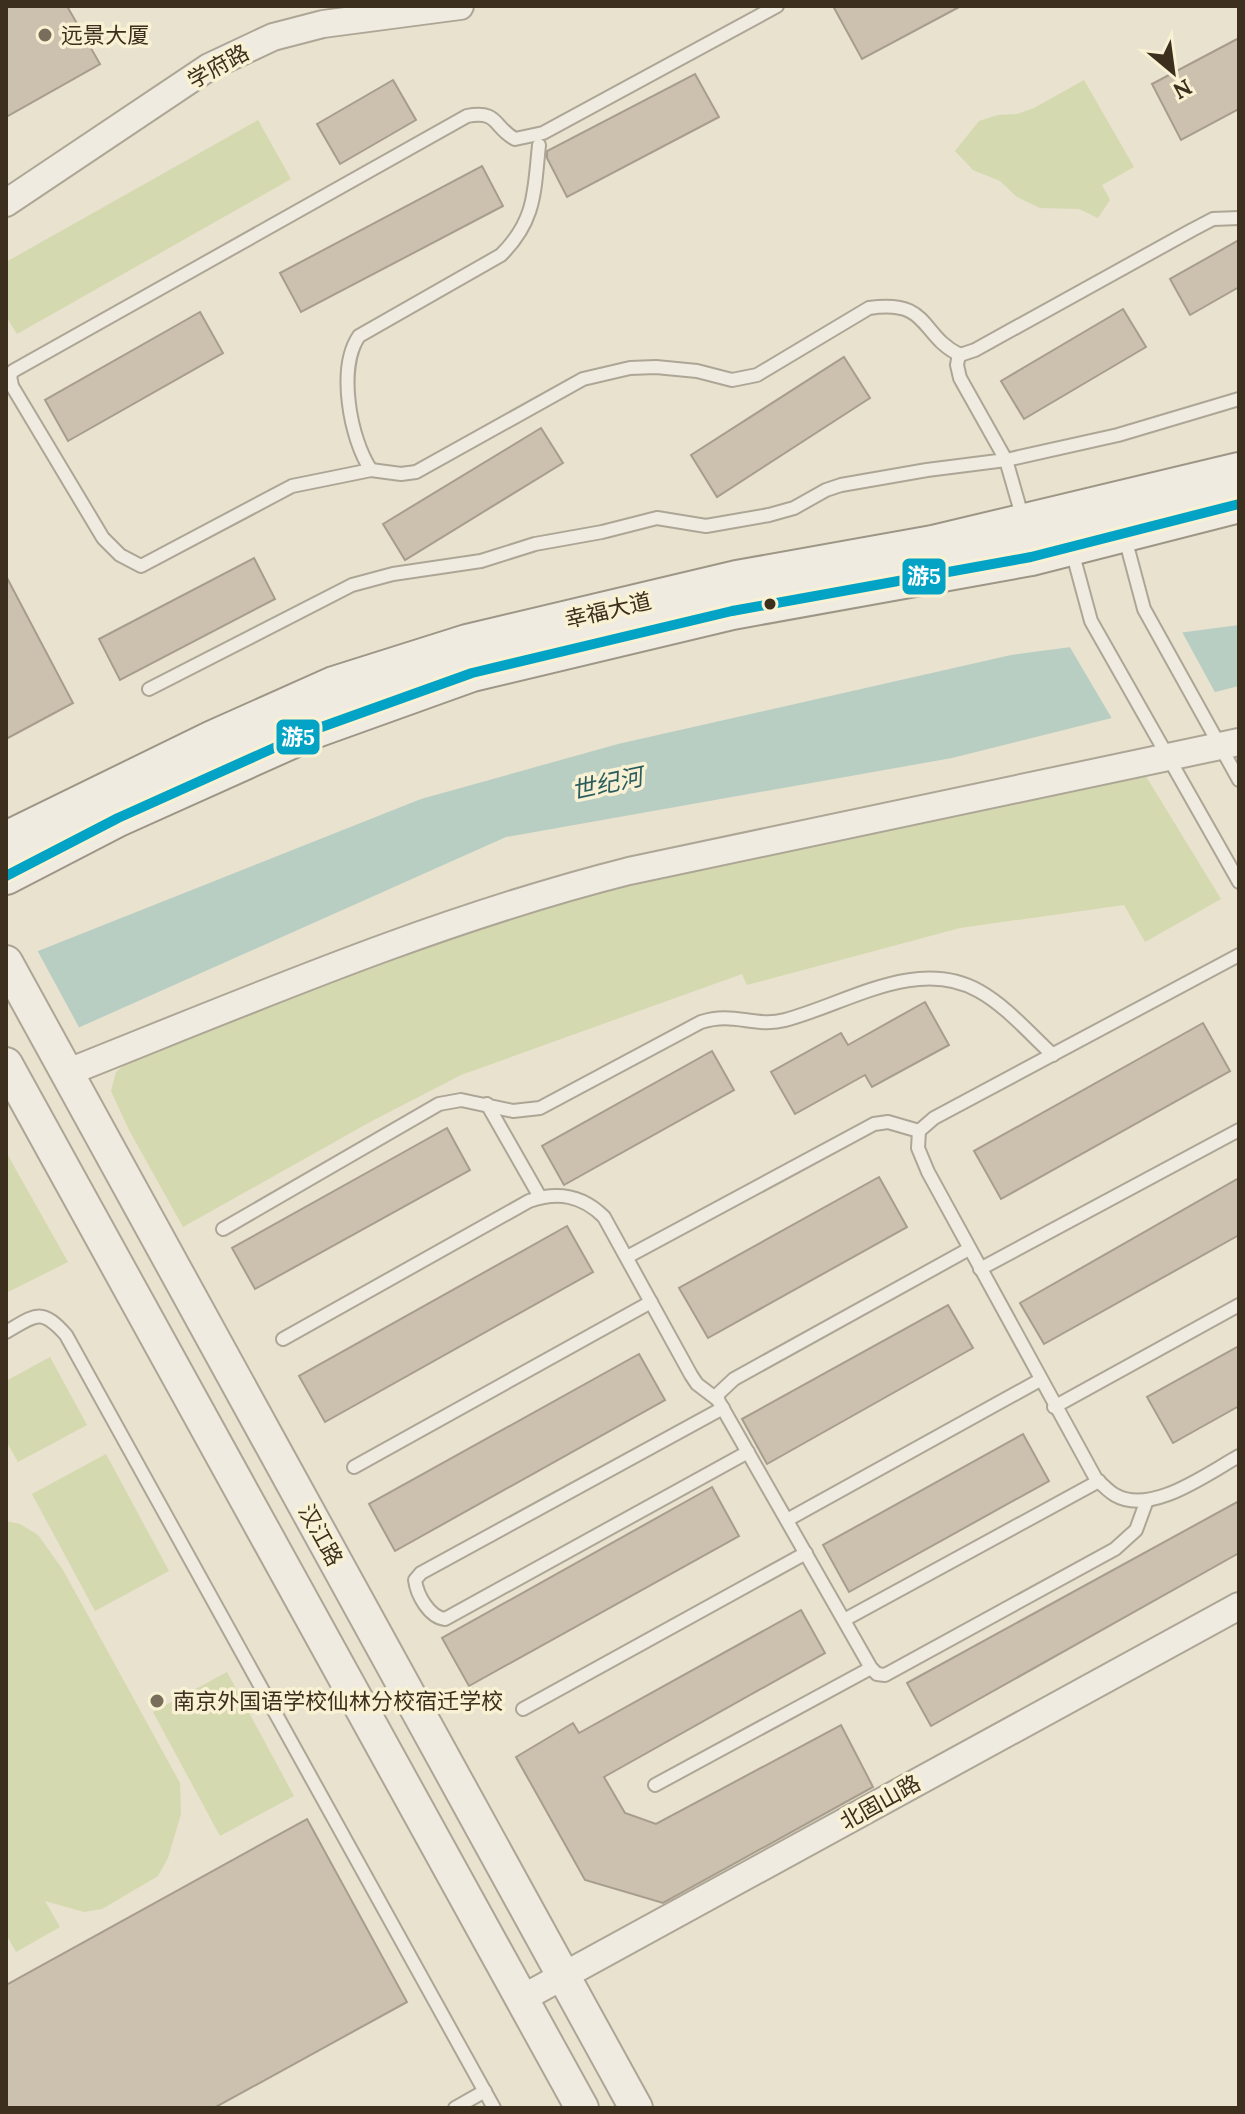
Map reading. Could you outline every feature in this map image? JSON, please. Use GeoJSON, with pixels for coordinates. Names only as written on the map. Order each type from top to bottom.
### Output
{"type":"FeatureCollection","features":[{"type":"Feature","properties":{"kind":"main road","name":"幸福大道"},"geometry":{"type":"LineString","coordinates":[[1120,518],[1239,471]]}},
{"type":"Feature","properties":{"kind":"main road","name":"幸福大道"},"geometry":{"type":"LineString","coordinates":[[6,876],[118,818],[316,729],[472,673],[1120,518],[1239,504]]}},
{"type":"Feature","properties":{"kind":"main road","name":"幸福大道"},"geometry":{"type":"LineString","coordinates":[[6,840],[213,739],[334,685],[467,643],[737,579],[933,544],[1027,540]]}},
{"type":"Feature","properties":{"kind":"street","name":"学府路"},"geometry":{"type":"LineString","coordinates":[[6,203],[209,67],[273,37],[323,24],[460,6]]}},
{"type":"Feature","properties":{"kind":"street"},"geometry":{"type":"LineString","coordinates":[[62,1063],[420,933],[545,892],[629,871],[1226,744]]}},
{"type":"Feature","properties":{"kind":"street","name":"汉江路"},"geometry":{"type":"LineString","coordinates":[[6,962],[636,2108]]}},
{"type":"Feature","properties":{"kind":"street"},"geometry":{"type":"LineString","coordinates":[[11,1082],[582,2108]]}},
{"type":"Feature","properties":{"kind":"street","name":"北固山路"},"geometry":{"type":"LineString","coordinates":[[521,1999],[1239,1606]]}},
{"type":"Feature","properties":{"kind":"lane"},"geometry":{"type":"LineString","coordinates":[[777,6],[543,133],[515,139],[507,135],[493,117],[481,113],[467,116],[13,371],[9,386],[103,538],[120,555],[141,566],[292,486],[371,470],[401,474],[416,472],[583,379],[630,368],[656,367],[697,371],[732,380],[757,375],[869,308],[886,306],[907,309],[918,314],[950,350],[959,354],[975,350],[1203,224],[1213,219],[1239,218]]}},
{"type":"Feature","properties":{"kind":"lane"},"geometry":{"type":"LineString","coordinates":[[371,470],[355,428],[347,394],[351,347],[359,336],[501,255],[512,244],[523,230],[534,196],[539,145]]}},
{"type":"Feature","properties":{"kind":"lane"},"geometry":{"type":"LineString","coordinates":[[959,354],[957,365],[960,378],[1006,460],[1027,540]]}},
{"type":"Feature","properties":{"kind":"lane"},"geometry":{"type":"LineString","coordinates":[[149,689],[352,585],[393,574],[481,561],[535,544],[657,518],[706,526],[769,515],[794,508],[841,485],[1006,460],[1118,435],[1239,399]]}},
{"type":"Feature","properties":{"kind":"lane"},"geometry":{"type":"LineString","coordinates":[[1120,518],[1144,609],[1226,744],[1239,780]]}},
{"type":"Feature","properties":{"kind":"lane"},"geometry":{"type":"LineString","coordinates":[[1066,531],[1091,621],[1239,882]]}},
{"type":"Feature","properties":{"kind":"lane"},"geometry":{"type":"LineString","coordinates":[[1239,955],[934,1118],[919,1131],[918,1148],[1054,1407],[1099,1481],[1117,1497],[1138,1501],[1165,1497],[1239,1456]]}},
{"type":"Feature","properties":{"kind":"lane"},"geometry":{"type":"LineString","coordinates":[[223,1229],[439,1104],[461,1100],[513,1111],[540,1108],[701,1022],[718,1016],[761,1022],[783,1021],[902,981],[955,980],[980,991],[1053,1055]]}},
{"type":"Feature","properties":{"kind":"lane"},"geometry":{"type":"LineString","coordinates":[[487,1104],[540,1197]]}},
{"type":"Feature","properties":{"kind":"lane"},"geometry":{"type":"LineString","coordinates":[[627,1257],[874,1124],[888,1122],[919,1131]]}},
{"type":"Feature","properties":{"kind":"lane"},"geometry":{"type":"LineString","coordinates":[[980,1269],[1239,1130]]}},
{"type":"Feature","properties":{"kind":"lane"},"geometry":{"type":"LineString","coordinates":[[283,1339],[540,1197],[561,1194],[594,1207],[604,1217],[697,1384],[720,1404],[877,1674],[885,1675],[1115,1549],[1136,1530],[1147,1500]]}},
{"type":"Feature","properties":{"kind":"lane"},"geometry":{"type":"LineString","coordinates":[[720,1404],[718,1394],[724,1385],[969,1249]]}},
{"type":"Feature","properties":{"kind":"lane"},"geometry":{"type":"LineString","coordinates":[[354,1467],[651,1302]]}},
{"type":"Feature","properties":{"kind":"lane"},"geometry":{"type":"LineString","coordinates":[[1054,1407],[1239,1305]]}},
{"type":"Feature","properties":{"kind":"lane"},"geometry":{"type":"LineString","coordinates":[[6,1332],[35,1316],[51,1318],[66,1335],[494,2108]]}},
{"type":"Feature","properties":{"kind":"lane"},"geometry":{"type":"LineString","coordinates":[[787,1520],[1040,1380]]}},
{"type":"Feature","properties":{"kind":"lane"},"geometry":{"type":"LineString","coordinates":[[720,1404],[421,1573],[415,1580],[416,1589],[432,1613],[438,1619],[445,1619],[748,1452]]}},
{"type":"Feature","properties":{"kind":"lane"},"geometry":{"type":"LineString","coordinates":[[844,1620],[1099,1481]]}},
{"type":"Feature","properties":{"kind":"lane"},"geometry":{"type":"LineString","coordinates":[[523,1709],[806,1553]]}},
{"type":"Feature","properties":{"kind":"lane"},"geometry":{"type":"LineString","coordinates":[[655,1785],[871,1668]]}},
{"type":"Feature","properties":{"kind":"lane"},"geometry":{"type":"LineString","coordinates":[[455,2108],[485,2091]]}},
{"type":"Feature","properties":{"kind":"green space"},"geometry":{"type":"Polygon","coordinates":[[[1084,80],[1134,167],[1102,185],[1110,200],[1098,218],[1079,209],[1040,208],[1017,197],[1000,181],[973,170],[955,151],[979,121],[1034,108],[1084,80]]]}},
{"type":"Feature","properties":{"kind":"green space"},"geometry":{"type":"Polygon","coordinates":[[[258,120],[291,179],[17,334],[6,316],[6,262],[258,120]]]}},
{"type":"Feature","properties":{"kind":"green space"},"geometry":{"type":"Polygon","coordinates":[[[1144,773],[1221,899],[1145,942],[1124,905],[960,928],[747,985],[742,974],[461,1075],[370,1122],[183,1227],[111,1091],[116,1072],[130,1060],[435,941],[633,882],[1144,773]]]}},
{"type":"Feature","properties":{"kind":"green space"},"geometry":{"type":"Polygon","coordinates":[[[6,1152],[68,1262],[6,1293],[6,1152]]]}},
{"type":"Feature","properties":{"kind":"green space"},"geometry":{"type":"Polygon","coordinates":[[[50,1357],[87,1425],[18,1462],[6,1441],[6,1381],[50,1357]]]}},
{"type":"Feature","properties":{"kind":"green space"},"geometry":{"type":"Polygon","coordinates":[[[106,1454],[169,1571],[95,1611],[32,1494],[106,1454]]]}},
{"type":"Feature","properties":{"kind":"green space"},"geometry":{"type":"Polygon","coordinates":[[[6,1521],[20,1524],[38,1535],[63,1570],[180,1783],[181,1814],[168,1858],[158,1876],[102,1909],[84,1912],[45,1901],[60,1927],[16,1952],[6,1934],[6,1521]]]}},
{"type":"Feature","properties":{"kind":"green space"},"geometry":{"type":"Polygon","coordinates":[[[227,1672],[294,1796],[220,1836],[153,1712],[227,1672]]]}},
{"type":"Feature","properties":{"kind":"water","name":"世纪河"},"geometry":{"type":"Polygon","coordinates":[[[1239,625],[1239,686],[952,758],[506,837],[6,1060],[28,955],[421,799],[618,744],[1011,655],[1239,625]]]}},
{"type":"Feature","properties":{"kind":"pier"},"geometry":{"type":"Polygon","coordinates":[[[1181,630],[1217,696],[1114,722],[1068,644],[1181,630]]]}},
{"type":"Feature","properties":{"kind":"pier"},"geometry":{"type":"Polygon","coordinates":[[[36,948],[81,1031],[6,1064],[6,961],[36,948]]]}},
{"type":"Feature","properties":{"kind":"building","name":"远景大厦"},"geometry":{"type":"Polygon","coordinates":[[[6,6],[67,6],[100,64],[6,117],[6,6]]]}},
{"type":"Feature","properties":{"kind":"building"},"geometry":{"type":"Polygon","coordinates":[[[833,6],[961,6],[862,59],[833,6]]]}},
{"type":"Feature","properties":{"kind":"building"},"geometry":{"type":"Polygon","coordinates":[[[1239,38],[1239,109],[1181,140],[1152,84],[1239,38]]]}},
{"type":"Feature","properties":{"kind":"building"},"geometry":{"type":"Polygon","coordinates":[[[695,74],[719,117],[567,197],[547,158],[547,151],[695,74]]]}},
{"type":"Feature","properties":{"kind":"building"},"geometry":{"type":"Polygon","coordinates":[[[393,80],[416,120],[340,164],[317,124],[393,80]]]}},
{"type":"Feature","properties":{"kind":"building"},"geometry":{"type":"Polygon","coordinates":[[[482,166],[503,206],[301,312],[280,273],[482,166]]]}},
{"type":"Feature","properties":{"kind":"building"},"geometry":{"type":"Polygon","coordinates":[[[1239,240],[1239,287],[1190,315],[1170,279],[1239,240]]]}},
{"type":"Feature","properties":{"kind":"building"},"geometry":{"type":"Polygon","coordinates":[[[1123,309],[1146,347],[1024,419],[1001,381],[1123,309]]]}},
{"type":"Feature","properties":{"kind":"building"},"geometry":{"type":"Polygon","coordinates":[[[200,312],[223,353],[68,441],[45,400],[200,312]]]}},
{"type":"Feature","properties":{"kind":"building"},"geometry":{"type":"Polygon","coordinates":[[[844,357],[870,398],[717,497],[691,455],[844,357]]]}},
{"type":"Feature","properties":{"kind":"building"},"geometry":{"type":"Polygon","coordinates":[[[541,428],[563,463],[405,560],[383,524],[541,428]]]}},
{"type":"Feature","properties":{"kind":"building"},"geometry":{"type":"Polygon","coordinates":[[[254,558],[275,599],[120,680],[99,639],[254,558]]]}},
{"type":"Feature","properties":{"kind":"building"},"geometry":{"type":"Polygon","coordinates":[[[6,576],[73,703],[6,739],[6,576]]]}},
{"type":"Feature","properties":{"kind":"building"},"geometry":{"type":"Polygon","coordinates":[[[925,1002],[949,1045],[872,1087],[865,1075],[795,1114],[771,1072],[841,1033],[848,1045],[925,1002]]]}},
{"type":"Feature","properties":{"kind":"building"},"geometry":{"type":"Polygon","coordinates":[[[1203,1023],[1230,1071],[1001,1199],[974,1151],[1203,1023]]]}},
{"type":"Feature","properties":{"kind":"building"},"geometry":{"type":"Polygon","coordinates":[[[712,1051],[734,1090],[564,1185],[542,1146],[712,1051]]]}},
{"type":"Feature","properties":{"kind":"building"},"geometry":{"type":"Polygon","coordinates":[[[447,1128],[470,1170],[255,1289],[232,1248],[447,1128]]]}},
{"type":"Feature","properties":{"kind":"building"},"geometry":{"type":"Polygon","coordinates":[[[879,1177],[907,1227],[708,1338],[679,1288],[879,1177]]]}},
{"type":"Feature","properties":{"kind":"building"},"geometry":{"type":"Polygon","coordinates":[[[1239,1178],[1239,1235],[1044,1344],[1020,1303],[1239,1178]]]}},
{"type":"Feature","properties":{"kind":"building"},"geometry":{"type":"Polygon","coordinates":[[[567,1226],[593,1272],[325,1422],[299,1376],[567,1226]]]}},
{"type":"Feature","properties":{"kind":"building"},"geometry":{"type":"Polygon","coordinates":[[[948,1305],[973,1348],[767,1464],[742,1419],[948,1305]]]}},
{"type":"Feature","properties":{"kind":"building"},"geometry":{"type":"Polygon","coordinates":[[[1239,1346],[1239,1406],[1173,1443],[1147,1397],[1239,1346]]]}},
{"type":"Feature","properties":{"kind":"building"},"geometry":{"type":"Polygon","coordinates":[[[639,1354],[665,1400],[395,1551],[369,1504],[639,1354]]]}},
{"type":"Feature","properties":{"kind":"building"},"geometry":{"type":"Polygon","coordinates":[[[1023,1434],[1049,1481],[849,1592],[823,1545],[1023,1434]]]}},
{"type":"Feature","properties":{"kind":"building"},"geometry":{"type":"Polygon","coordinates":[[[712,1487],[739,1536],[469,1686],[442,1638],[712,1487]]]}},
{"type":"Feature","properties":{"kind":"building"},"geometry":{"type":"Polygon","coordinates":[[[1239,1501],[1239,1553],[931,1726],[907,1683],[1239,1501]]]}},
{"type":"Feature","properties":{"kind":"building"},"geometry":{"type":"Polygon","coordinates":[[[801,1610],[825,1653],[604,1777],[625,1813],[656,1824],[841,1725],[873,1787],[663,1903],[585,1880],[516,1757],[573,1723],[579,1733],[801,1610]]]}},
{"type":"Feature","properties":{"kind":"building"},"geometry":{"type":"Polygon","coordinates":[[[307,1819],[407,2002],[214,2108],[6,2108],[6,1985],[307,1819]]]}},
{"type":"Feature","properties":{"kind":"transit line","name":"游5"},"geometry":{"type":"LineString","coordinates":[[6,876],[118,818],[316,729],[472,673],[732,611],[1031,557],[1239,504]]}},
{"type":"Feature","properties":{"kind":"place","name":"远景大厦"},"geometry":{"type":"Point","coordinates":[45,35]}},
{"type":"Feature","properties":{"kind":"place","name":"南京外国语学校仙林分校宿迁学校"},"geometry":{"type":"Point","coordinates":[157,1701]}}]}
